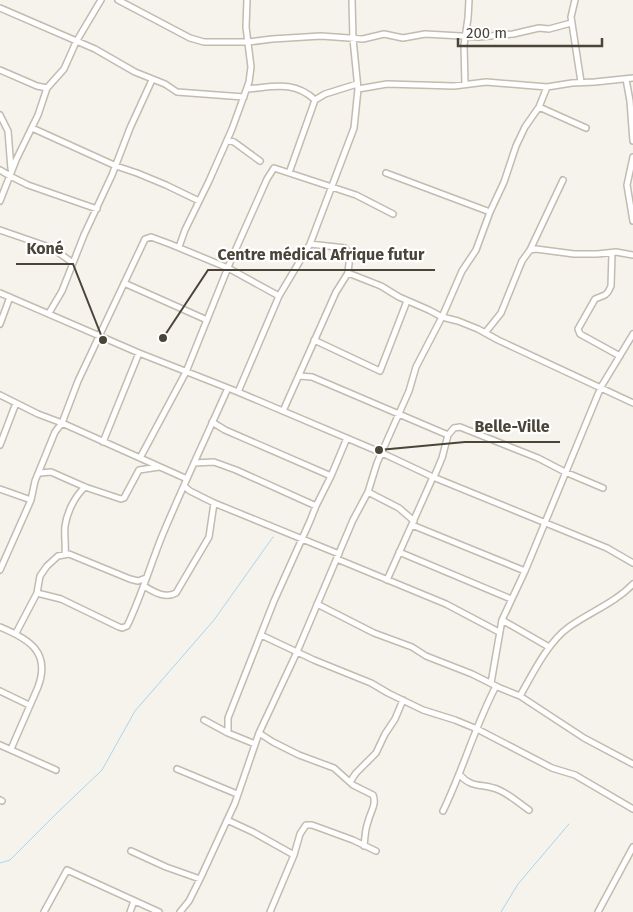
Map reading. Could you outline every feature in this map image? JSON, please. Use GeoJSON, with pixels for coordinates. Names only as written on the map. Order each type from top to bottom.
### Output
{"type":"FeatureCollection","features":[{"type":"Feature","properties":{"kind":"street"},"geometry":{"type":"LineString","coordinates":[[0,201],[48,88],[64,70],[76,42],[101,0]]}},
{"type":"Feature","properties":{"kind":"street"},"geometry":{"type":"LineString","coordinates":[[118,0],[197,40],[249,42],[320,36],[363,39],[384,34],[403,38],[425,34],[479,37],[558,27],[571,22]]}},
{"type":"Feature","properties":{"kind":"street"},"geometry":{"type":"LineString","coordinates":[[179,248],[185,230],[227,140],[247,89],[251,67],[246,27],[247,0]]}},
{"type":"Feature","properties":{"kind":"street"},"geometry":{"type":"LineString","coordinates":[[238,392],[279,296],[310,244],[354,128],[358,87],[353,39],[352,0]]}},
{"type":"Feature","properties":{"kind":"street"},"geometry":{"type":"LineString","coordinates":[[465,84],[465,36],[469,0]]}},
{"type":"Feature","properties":{"kind":"street"},"geometry":{"type":"LineString","coordinates":[[575,0],[571,13],[571,22],[581,82]]}},
{"type":"Feature","properties":{"kind":"street"},"geometry":{"type":"LineString","coordinates":[[0,8],[95,49],[182,94],[195,93],[244,97]]}},
{"type":"Feature","properties":{"kind":"street"},"geometry":{"type":"LineString","coordinates":[[0,70],[37,86],[48,88]]}},
{"type":"Feature","properties":{"kind":"street"},"geometry":{"type":"LineString","coordinates":[[289,173],[315,100],[325,94],[358,87],[387,84],[454,86],[486,82],[547,87],[633,78]]}},
{"type":"Feature","properties":{"kind":"street"},"geometry":{"type":"LineString","coordinates":[[626,79],[630,101],[633,142]]}},
{"type":"Feature","properties":{"kind":"street"},"geometry":{"type":"LineString","coordinates":[[49,313],[62,291],[84,235],[116,166],[130,128],[152,80]]}},
{"type":"Feature","properties":{"kind":"street"},"geometry":{"type":"LineString","coordinates":[[247,89],[277,86],[291,87],[303,90],[315,100]]}},
{"type":"Feature","properties":{"kind":"street"},"geometry":{"type":"LineString","coordinates":[[180,912],[189,901],[227,820],[259,733],[368,492],[382,453],[400,415],[416,368],[442,318],[462,271],[476,250],[490,212],[504,182],[516,146],[525,127],[539,107],[547,87]]}},
{"type":"Feature","properties":{"kind":"street"},"geometry":{"type":"LineString","coordinates":[[539,107],[586,128]]}},
{"type":"Feature","properties":{"kind":"street"},"geometry":{"type":"LineString","coordinates":[[0,115],[8,131],[11,174]]}},
{"type":"Feature","properties":{"kind":"street"},"geometry":{"type":"LineString","coordinates":[[32,128],[199,201]]}},
{"type":"Feature","properties":{"kind":"street"},"geometry":{"type":"LineString","coordinates":[[227,140],[234,142],[260,161]]}},
{"type":"Feature","properties":{"kind":"street"},"geometry":{"type":"LineString","coordinates":[[633,157],[627,185],[633,221]]}},
{"type":"Feature","properties":{"kind":"street"},"geometry":{"type":"LineString","coordinates":[[140,458],[186,372],[266,179],[274,168],[368,200],[393,214]]}},
{"type":"Feature","properties":{"kind":"street"},"geometry":{"type":"LineString","coordinates":[[0,170],[11,174],[28,185],[97,208]]}},
{"type":"Feature","properties":{"kind":"street"},"geometry":{"type":"LineString","coordinates":[[386,173],[490,212]]}},
{"type":"Feature","properties":{"kind":"street"},"geometry":{"type":"LineString","coordinates":[[485,333],[501,313],[522,261],[530,250],[563,180]]}},
{"type":"Feature","properties":{"kind":"street"},"geometry":{"type":"LineString","coordinates":[[0,230],[52,248],[73,263]]}},
{"type":"Feature","properties":{"kind":"street"},"geometry":{"type":"LineString","coordinates":[[0,570],[31,500],[35,481],[40,473],[55,432],[62,423],[78,381],[146,239],[151,237],[228,268],[279,296]]}},
{"type":"Feature","properties":{"kind":"street"},"geometry":{"type":"LineString","coordinates":[[283,411],[336,292],[348,273],[350,254],[345,248],[310,244]]}},
{"type":"Feature","properties":{"kind":"street"},"geometry":{"type":"LineString","coordinates":[[530,250],[590,254],[612,253],[633,256]]}},
{"type":"Feature","properties":{"kind":"street"},"geometry":{"type":"LineString","coordinates":[[612,253],[611,286],[605,295],[594,299],[578,330],[580,334],[620,356]]}},
{"type":"Feature","properties":{"kind":"street"},"geometry":{"type":"LineString","coordinates":[[348,273],[381,286],[442,318],[467,324],[633,403]]}},
{"type":"Feature","properties":{"kind":"street"},"geometry":{"type":"LineString","coordinates":[[124,283],[207,320]]}},
{"type":"Feature","properties":{"kind":"street"},"geometry":{"type":"LineString","coordinates":[[0,293],[139,353],[347,438],[433,477],[607,548],[633,563]]}},
{"type":"Feature","properties":{"kind":"street"},"geometry":{"type":"LineString","coordinates":[[0,324],[10,297]]}},
{"type":"Feature","properties":{"kind":"street"},"geometry":{"type":"LineString","coordinates":[[314,340],[380,371],[408,301]]}},
{"type":"Feature","properties":{"kind":"street"},"geometry":{"type":"LineString","coordinates":[[443,811],[460,775],[494,684],[502,620],[525,571],[601,387],[633,334]]}},
{"type":"Feature","properties":{"kind":"street"},"geometry":{"type":"LineString","coordinates":[[103,442],[139,353]]}},
{"type":"Feature","properties":{"kind":"street"},"geometry":{"type":"LineString","coordinates":[[299,376],[312,377],[448,435]]}},
{"type":"Feature","properties":{"kind":"street"},"geometry":{"type":"LineString","coordinates":[[37,593],[61,600],[122,628],[127,626],[184,486],[228,388]]}},
{"type":"Feature","properties":{"kind":"street"},"geometry":{"type":"LineString","coordinates":[[0,395],[38,414],[187,479]]}},
{"type":"Feature","properties":{"kind":"street"},"geometry":{"type":"LineString","coordinates":[[0,445],[16,403]]}},
{"type":"Feature","properties":{"kind":"street"},"geometry":{"type":"LineString","coordinates":[[212,422],[225,430],[331,476]]}},
{"type":"Feature","properties":{"kind":"street"},"geometry":{"type":"LineString","coordinates":[[388,580],[442,458],[448,435],[454,428],[466,428],[603,488]]}},
{"type":"Feature","properties":{"kind":"street"},"geometry":{"type":"LineString","coordinates":[[228,733],[228,718],[274,601],[347,438]]}},
{"type":"Feature","properties":{"kind":"street"},"geometry":{"type":"LineString","coordinates":[[194,463],[214,462],[316,506]]}},
{"type":"Feature","properties":{"kind":"street"},"geometry":{"type":"LineString","coordinates":[[40,473],[51,472],[85,487],[123,499],[139,470],[160,467]]}},
{"type":"Feature","properties":{"kind":"street"},"geometry":{"type":"LineString","coordinates":[[184,486],[214,503],[303,539],[388,580],[446,604],[499,632]]}},
{"type":"Feature","properties":{"kind":"street"},"geometry":{"type":"LineString","coordinates":[[66,554],[65,526],[67,518],[77,496],[85,487]]}},
{"type":"Feature","properties":{"kind":"street"},"geometry":{"type":"LineString","coordinates":[[0,489],[31,500]]}},
{"type":"Feature","properties":{"kind":"street"},"geometry":{"type":"LineString","coordinates":[[368,492],[399,508],[413,523],[525,571]]}},
{"type":"Feature","properties":{"kind":"street"},"geometry":{"type":"LineString","coordinates":[[144,586],[153,592],[166,596],[176,593],[209,536],[214,503]]}},
{"type":"Feature","properties":{"kind":"street"},"geometry":{"type":"LineString","coordinates":[[399,552],[511,599]]}},
{"type":"Feature","properties":{"kind":"street"},"geometry":{"type":"LineString","coordinates":[[16,634],[37,593],[38,583],[47,566],[58,556],[66,554],[130,580],[138,581],[146,578]]}},
{"type":"Feature","properties":{"kind":"street"},"geometry":{"type":"LineString","coordinates":[[520,696],[549,647],[568,628],[617,598],[633,584]]}},
{"type":"Feature","properties":{"kind":"street"},"geometry":{"type":"LineString","coordinates":[[317,604],[374,633],[412,647],[426,656],[520,696],[590,742],[633,764]]}},
{"type":"Feature","properties":{"kind":"street"},"geometry":{"type":"LineString","coordinates":[[502,620],[549,647]]}},
{"type":"Feature","properties":{"kind":"street"},"geometry":{"type":"LineString","coordinates":[[0,627],[25,639],[34,648],[42,661],[41,677],[11,749]]}},
{"type":"Feature","properties":{"kind":"street"},"geometry":{"type":"LineString","coordinates":[[261,635],[371,683],[403,700],[477,729],[552,768],[575,775],[633,809]]}},
{"type":"Feature","properties":{"kind":"street"},"geometry":{"type":"LineString","coordinates":[[0,691],[30,705]]}},
{"type":"Feature","properties":{"kind":"street"},"geometry":{"type":"LineString","coordinates":[[350,782],[356,773],[376,754],[403,700]]}},
{"type":"Feature","properties":{"kind":"street"},"geometry":{"type":"LineString","coordinates":[[204,720],[228,733],[255,744]]}},
{"type":"Feature","properties":{"kind":"street"},"geometry":{"type":"LineString","coordinates":[[259,733],[299,755],[334,768],[358,788],[373,794],[375,800],[368,821],[364,846]]}},
{"type":"Feature","properties":{"kind":"street"},"geometry":{"type":"LineString","coordinates":[[0,745],[56,770]]}},
{"type":"Feature","properties":{"kind":"street"},"geometry":{"type":"LineString","coordinates":[[177,769],[237,794]]}},
{"type":"Feature","properties":{"kind":"street"},"geometry":{"type":"LineString","coordinates":[[460,775],[471,785],[502,792],[529,810]]}},
{"type":"Feature","properties":{"kind":"street"},"geometry":{"type":"LineString","coordinates":[[227,820],[294,855]]}},
{"type":"Feature","properties":{"kind":"street"},"geometry":{"type":"LineString","coordinates":[[270,912],[304,826],[308,824],[376,851]]}},
{"type":"Feature","properties":{"kind":"street"},"geometry":{"type":"LineString","coordinates":[[598,912],[633,847]]}},
{"type":"Feature","properties":{"kind":"street"},"geometry":{"type":"LineString","coordinates":[[131,851],[166,867],[200,879]]}},
{"type":"Feature","properties":{"kind":"street"},"geometry":{"type":"LineString","coordinates":[[44,912],[67,870],[159,912]]}},
{"type":"Feature","properties":{"kind":"street"},"geometry":{"type":"LineString","coordinates":[[130,912],[134,901]]}},
{"type":"Feature","properties":{"kind":"waterway"},"geometry":{"type":"LineString","coordinates":[[0,863],[10,860],[102,770],[135,711],[214,620],[273,537]]}},
{"type":"Feature","properties":{"kind":"waterway"},"geometry":{"type":"LineString","coordinates":[[501,912],[518,884],[569,824]]}},
{"type":"Feature","properties":{"kind":"place","name":"Centre médical Afrique futur"},"geometry":{"type":"Point","coordinates":[163,338]}},
{"type":"Feature","properties":{"kind":"place","name":"Koné"},"geometry":{"type":"Point","coordinates":[103,340]}},
{"type":"Feature","properties":{"kind":"place","name":"Belle-Ville"},"geometry":{"type":"Point","coordinates":[379,450]}}]}
